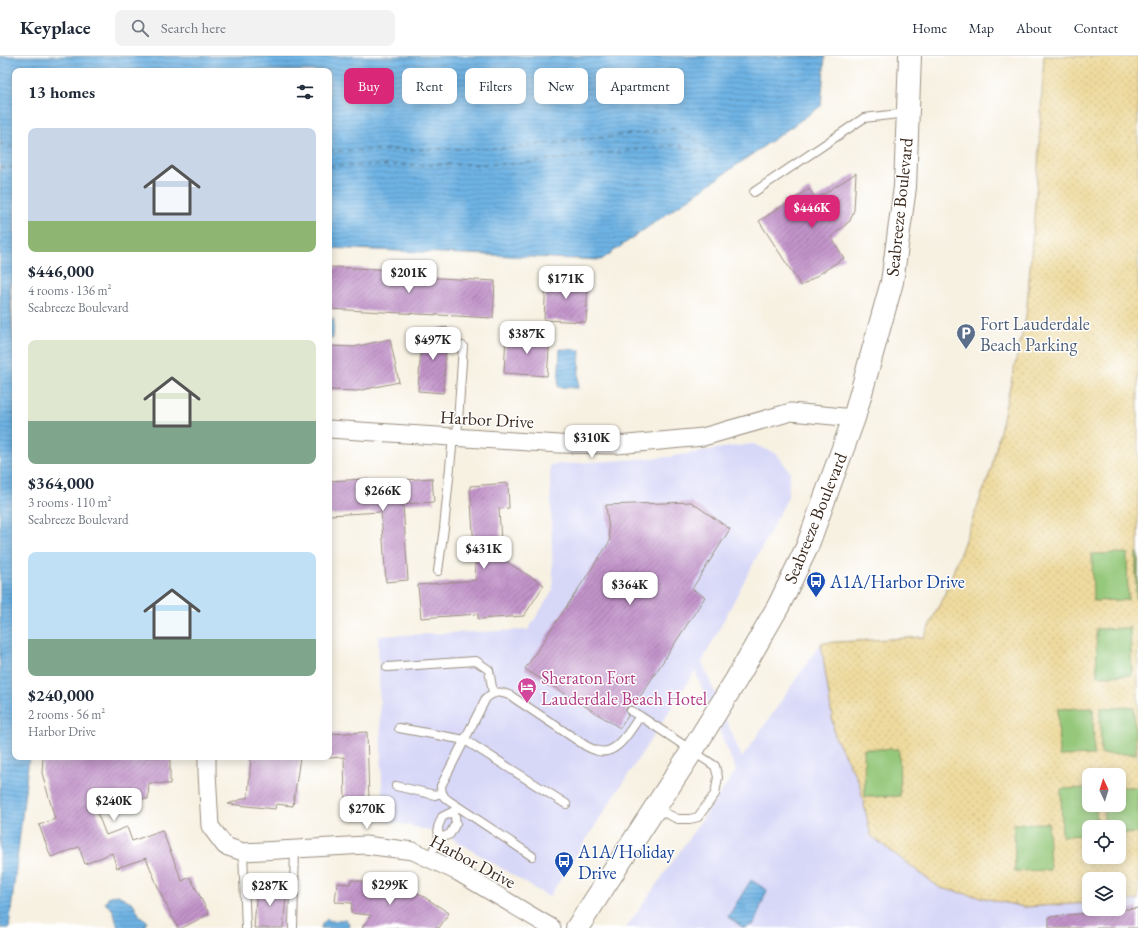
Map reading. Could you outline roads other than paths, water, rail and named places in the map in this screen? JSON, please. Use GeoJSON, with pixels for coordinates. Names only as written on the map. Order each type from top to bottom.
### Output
{"type":"FeatureCollection","features":[{"type":"Feature","properties":{"kind":"main road","name":"Seabreeze Boulevard"},"geometry":{"type":"LineString","coordinates":[[576,928],[692,751],[736,680],[779,605],[807,547],[854,418],[892,282],[905,187],[910,56]]}},
{"type":"Feature","properties":{"kind":"street","name":"Harbor Drive"},"geometry":{"type":"LineString","coordinates":[[332,430],[559,444],[617,445],[703,437],[791,412],[854,418]]}},
{"type":"Feature","properties":{"kind":"street","name":"Harbor Drive"},"geometry":{"type":"LineString","coordinates":[[207,760],[210,826],[225,846],[243,852],[365,845],[413,851],[458,872],[552,928]]}},
{"type":"Feature","properties":{"kind":"lane"},"geometry":{"type":"LineString","coordinates":[[754,192],[864,118],[908,113]]}},
{"type":"Feature","properties":{"kind":"lane"},"geometry":{"type":"LineString","coordinates":[[438,571],[455,437],[463,346]]}},
{"type":"Feature","properties":{"kind":"lane"},"geometry":{"type":"LineString","coordinates":[[387,667],[476,662],[489,670],[493,693]]}},
{"type":"Feature","properties":{"kind":"lane"},"geometry":{"type":"LineString","coordinates":[[532,856],[456,808],[441,793],[441,786],[486,698],[493,693],[504,692],[586,746],[599,752],[609,750],[620,744],[640,716]]}},
{"type":"Feature","properties":{"kind":"lane"},"geometry":{"type":"LineString","coordinates":[[631,710],[716,766],[718,777],[715,794],[698,817],[678,819],[654,809]]}},
{"type":"Feature","properties":{"kind":"lane"},"geometry":{"type":"LineString","coordinates":[[399,728],[465,740],[566,804]]}},
{"type":"Feature","properties":{"kind":"lane"},"geometry":{"type":"LineString","coordinates":[[396,786],[435,795],[441,793]]}},
{"type":"Feature","properties":{"kind":"lane"},"geometry":{"type":"LineString","coordinates":[[440,839],[438,827],[442,817],[456,808]]}},
{"type":"Feature","properties":{"kind":"lane"},"geometry":{"type":"LineString","coordinates":[[429,858],[440,839],[450,834],[456,823],[456,808]]}},
{"type":"Feature","properties":{"kind":"lane"},"geometry":{"type":"LineString","coordinates":[[293,928],[295,849]]}},
{"type":"Feature","properties":{"kind":"lane"},"geometry":{"type":"LineString","coordinates":[[243,852],[246,928]]}},
{"type":"Feature","properties":{"kind":"water"},"geometry":{"type":"Polygon","coordinates":[[[0,56],[825,56],[821,106],[601,260],[332,248],[332,68],[12,68],[12,282],[10,284],[12,319],[12,760],[29,760],[9,928],[0,928],[0,56]]]}},
{"type":"Feature","properties":{"kind":"water"},"geometry":{"type":"Polygon","coordinates":[[[332,319],[334,319],[333,338],[332,319]]]}},
{"type":"Feature","properties":{"kind":"water"},"geometry":{"type":"Polygon","coordinates":[[[560,349],[580,350],[578,388],[558,387],[560,349]]]}},
{"type":"Feature","properties":{"kind":"water"},"geometry":{"type":"Polygon","coordinates":[[[751,880],[767,890],[754,924],[744,928],[728,917],[751,880]]]}},
{"type":"Feature","properties":{"kind":"water"},"geometry":{"type":"Polygon","coordinates":[[[118,895],[133,903],[140,916],[147,921],[144,928],[118,928],[113,910],[105,903],[109,896],[118,895]]]}},
{"type":"Feature","properties":{"kind":"water"},"geometry":{"type":"Polygon","coordinates":[[[327,919],[331,921],[346,919],[349,924],[348,928],[321,928],[322,924],[327,919]]]}},
{"type":"Feature","properties":{"kind":"place","name":"Fort Lauderdale Beach Parking"},"geometry":{"type":"Point","coordinates":[966,350]}},
{"type":"Feature","properties":{"kind":"place","name":"A1A/Harbor Drive"},"geometry":{"type":"Point","coordinates":[816,598]}},
{"type":"Feature","properties":{"kind":"place","name":"Sheraton Fort Lauderdale Beach Hotel"},"geometry":{"type":"Point","coordinates":[527,704]}},
{"type":"Feature","properties":{"kind":"place","name":"A1A/Holiday Drive"},"geometry":{"type":"Point","coordinates":[564,878]}}]}
